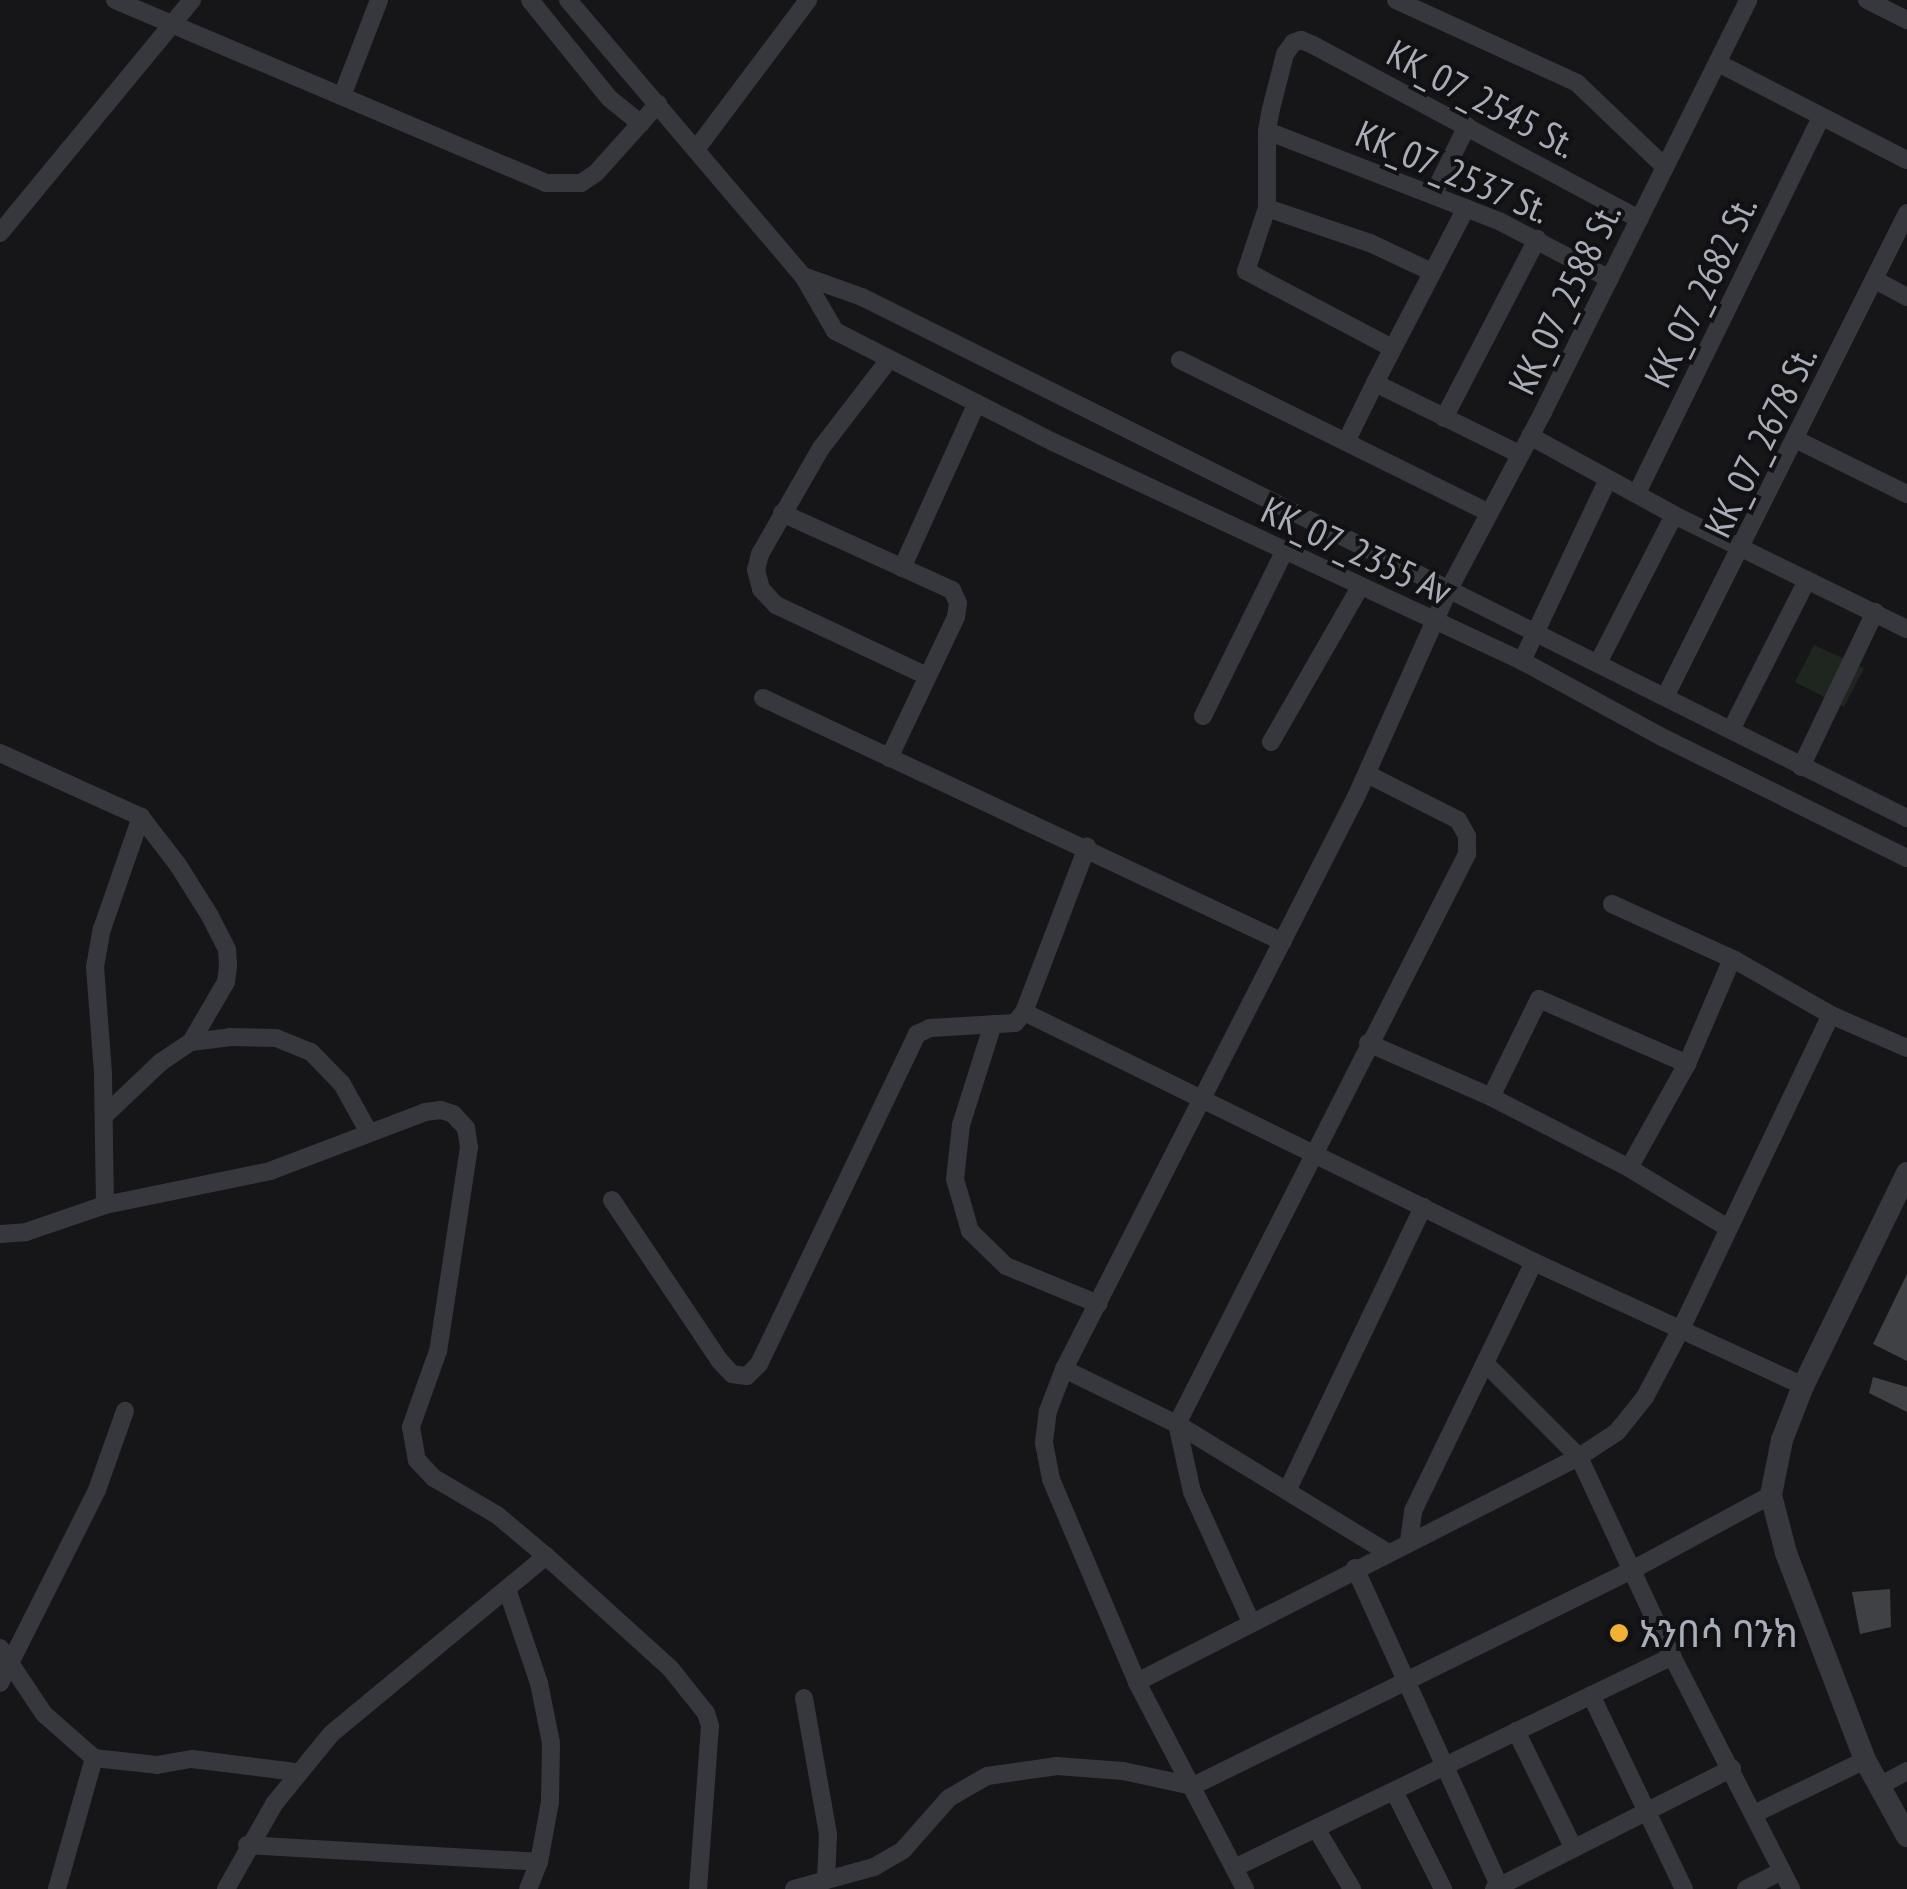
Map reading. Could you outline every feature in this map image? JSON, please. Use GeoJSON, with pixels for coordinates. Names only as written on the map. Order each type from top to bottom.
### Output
{"type":"FeatureCollection","features":[{"type":"Feature","properties":{"kind":"street"},"geometry":{"type":"LineString","coordinates":[[115,0],[546,183],[581,184],[658,104]]}},
{"type":"Feature","properties":{"kind":"street"},"geometry":{"type":"LineString","coordinates":[[0,233],[192,0]]}},
{"type":"Feature","properties":{"kind":"street"},"geometry":{"type":"LineString","coordinates":[[342,96],[380,0]]}},
{"type":"Feature","properties":{"kind":"street"},"geometry":{"type":"LineString","coordinates":[[530,0],[609,98],[640,124]]}},
{"type":"Feature","properties":{"kind":"street","name":"KK_07_2355 Av"},"geometry":{"type":"LineString","coordinates":[[568,0],[803,276],[836,332],[888,361],[1284,552],[1522,661],[1664,738],[1907,858]]}},
{"type":"Feature","properties":{"kind":"street"},"geometry":{"type":"LineString","coordinates":[[697,148],[808,0]]}},
{"type":"Feature","properties":{"kind":"street"},"geometry":{"type":"LineString","coordinates":[[1396,0],[1577,83],[1665,167]]}},
{"type":"Feature","properties":{"kind":"street","name":"KK_07_2588 St."},"geometry":{"type":"LineString","coordinates":[[1245,1889],[1137,1682],[1051,1478],[1044,1442],[1048,1411],[1064,1369],[1367,774],[1448,591],[1748,0]]}},
{"type":"Feature","properties":{"kind":"street"},"geometry":{"type":"LineString","coordinates":[[1876,2],[1907,20]]}},
{"type":"Feature","properties":{"kind":"street","name":"KK_07_2545 St."},"geometry":{"type":"LineString","coordinates":[[1267,130],[1285,54],[1293,42],[1301,40],[1639,219]]}},
{"type":"Feature","properties":{"kind":"street"},"geometry":{"type":"LineString","coordinates":[[1718,63],[1907,160]]}},
{"type":"Feature","properties":{"kind":"street","name":"KK_07_2682 St."},"geometry":{"type":"LineString","coordinates":[[1637,492],[1821,118]]}},
{"type":"Feature","properties":{"kind":"street"},"geometry":{"type":"LineString","coordinates":[[1432,195],[1466,126]]}},
{"type":"Feature","properties":{"kind":"street"},"geometry":{"type":"LineString","coordinates":[[1267,130],[1267,208],[1246,271],[1392,348]]}},
{"type":"Feature","properties":{"kind":"street","name":"KK_07_2537 St."},"geometry":{"type":"LineString","coordinates":[[1267,130],[1466,208],[1537,239],[1610,278]]}},
{"type":"Feature","properties":{"kind":"street"},"geometry":{"type":"LineString","coordinates":[[1267,208],[1370,244],[1432,272]]}},
{"type":"Feature","properties":{"kind":"street"},"geometry":{"type":"LineString","coordinates":[[1346,442],[1466,208]]}},
{"type":"Feature","properties":{"kind":"street","name":"KK_07_2678 St."},"geometry":{"type":"LineString","coordinates":[[1666,696],[1877,281],[1907,213]]}},
{"type":"Feature","properties":{"kind":"street"},"geometry":{"type":"LineString","coordinates":[[1444,418],[1537,239]]}},
{"type":"Feature","properties":{"kind":"street","name":"KK_07_2355 Av"},"geometry":{"type":"LineString","coordinates":[[803,276],[862,297],[1907,818]]}},
{"type":"Feature","properties":{"kind":"street"},"geometry":{"type":"LineString","coordinates":[[1877,281],[1907,297]]}},
{"type":"Feature","properties":{"kind":"street"},"geometry":{"type":"LineString","coordinates":[[1180,360],[1488,512]]}},
{"type":"Feature","properties":{"kind":"street"},"geometry":{"type":"LineString","coordinates":[[888,361],[821,448],[760,554],[756,570],[761,589],[776,606],[927,676]]}},
{"type":"Feature","properties":{"kind":"street"},"geometry":{"type":"LineString","coordinates":[[1375,382],[1519,454]]}},
{"type":"Feature","properties":{"kind":"street"},"geometry":{"type":"LineString","coordinates":[[902,568],[977,403]]}},
{"type":"Feature","properties":{"kind":"street"},"geometry":{"type":"LineString","coordinates":[[1530,436],[1674,515],[1907,629]]}},
{"type":"Feature","properties":{"kind":"street"},"geometry":{"type":"LineString","coordinates":[[1795,439],[1907,494]]}},
{"type":"Feature","properties":{"kind":"street"},"geometry":{"type":"LineString","coordinates":[[1522,661],[1608,480]]}},
{"type":"Feature","properties":{"kind":"street"},"geometry":{"type":"LineString","coordinates":[[782,513],[952,590],[958,603],[889,758]]}},
{"type":"Feature","properties":{"kind":"street"},"geometry":{"type":"LineString","coordinates":[[1598,663],[1674,515]]}},
{"type":"Feature","properties":{"kind":"street"},"geometry":{"type":"LineString","coordinates":[[1203,716],[1284,552]]}},
{"type":"Feature","properties":{"kind":"street"},"geometry":{"type":"LineString","coordinates":[[1732,728],[1807,580]]}},
{"type":"Feature","properties":{"kind":"street"},"geometry":{"type":"LineString","coordinates":[[1271,742],[1360,587]]}},
{"type":"Feature","properties":{"kind":"street"},"geometry":{"type":"LineString","coordinates":[[1801,766],[1875,612]]}},
{"type":"Feature","properties":{"kind":"street"},"geometry":{"type":"LineString","coordinates":[[763,698],[1283,942]]}},
{"type":"Feature","properties":{"kind":"street"},"geometry":{"type":"LineString","coordinates":[[0,753],[142,817],[189,882],[227,950],[226,982],[191,1042]]}},
{"type":"Feature","properties":{"kind":"street"},"geometry":{"type":"LineString","coordinates":[[1251,1622],[1192,1492],[1177,1424],[1467,854],[1468,836],[1458,820],[1367,774]]}},
{"type":"Feature","properties":{"kind":"street"},"geometry":{"type":"LineString","coordinates":[[105,1206],[95,966],[102,929],[142,817]]}},
{"type":"Feature","properties":{"kind":"street"},"geometry":{"type":"LineString","coordinates":[[612,1200],[719,1360],[732,1374],[747,1376],[758,1364],[918,1034],[930,1028],[1015,1023],[1024,1012],[1087,847]]}},
{"type":"Feature","properties":{"kind":"street"},"geometry":{"type":"LineString","coordinates":[[1612,904],[1736,960],[1832,1015],[1907,1048]]}},
{"type":"Feature","properties":{"kind":"street"},"geometry":{"type":"LineString","coordinates":[[1629,1168],[1687,1064],[1729,966],[1736,960]]}},
{"type":"Feature","properties":{"kind":"street"},"geometry":{"type":"LineString","coordinates":[[1491,1096],[1539,999],[1687,1064]]}},
{"type":"Feature","properties":{"kind":"street"},"geometry":{"type":"LineString","coordinates":[[1024,1012],[1203,1096],[1534,1262],[1803,1386]]}},
{"type":"Feature","properties":{"kind":"street"},"geometry":{"type":"LineString","coordinates":[[1137,1682],[1579,1456],[1616,1432],[1645,1396],[1682,1329],[1832,1015]]}},
{"type":"Feature","properties":{"kind":"street"},"geometry":{"type":"LineString","coordinates":[[994,1024],[961,1125],[955,1179],[970,1231],[1006,1266],[1098,1304]]}},
{"type":"Feature","properties":{"kind":"street"},"geometry":{"type":"LineString","coordinates":[[104,1116],[160,1062],[191,1042],[229,1037],[276,1038],[311,1052],[342,1084],[368,1131]]}},
{"type":"Feature","properties":{"kind":"street"},"geometry":{"type":"LineString","coordinates":[[1368,1043],[1491,1096],[1629,1168],[1728,1228]]}},
{"type":"Feature","properties":{"kind":"street"},"geometry":{"type":"LineString","coordinates":[[0,1234],[26,1232],[105,1206],[270,1171],[368,1131],[440,1110],[453,1114],[466,1128],[470,1147],[438,1352],[410,1427],[417,1460],[434,1478],[497,1516],[546,1556],[670,1668],[706,1713],[710,1726],[698,1889]]}},
{"type":"Feature","properties":{"kind":"street"},"geometry":{"type":"LineString","coordinates":[[1907,1173],[1803,1386],[1782,1440],[1771,1495],[1786,1553],[1865,1760],[1907,1836]]}},
{"type":"Feature","properties":{"kind":"street"},"geometry":{"type":"LineString","coordinates":[[1288,1489],[1423,1206]]}},
{"type":"Feature","properties":{"kind":"street"},"geometry":{"type":"LineString","coordinates":[[1409,1541],[1413,1511],[1534,1262]]}},
{"type":"Feature","properties":{"kind":"street"},"geometry":{"type":"LineString","coordinates":[[1485,1363],[1579,1456],[1672,1656],[1791,1889]]}},
{"type":"Feature","properties":{"kind":"street"},"geometry":{"type":"LineString","coordinates":[[1064,1369],[1177,1424],[1387,1552]]}},
{"type":"Feature","properties":{"kind":"street"},"geometry":{"type":"LineString","coordinates":[[0,1683],[6,1655],[97,1490],[125,1410]]}},
{"type":"Feature","properties":{"kind":"street"},"geometry":{"type":"LineString","coordinates":[[794,1889],[874,1866],[903,1850],[950,1798],[987,1776],[1057,1766],[1123,1771],[1193,1786],[1634,1569],[1771,1495]]}},
{"type":"Feature","properties":{"kind":"street"},"geometry":{"type":"LineString","coordinates":[[226,1889],[247,1846],[297,1772],[331,1734],[508,1592],[546,1556]]}},
{"type":"Feature","properties":{"kind":"street"},"geometry":{"type":"LineString","coordinates":[[1355,1568],[1496,1888],[1529,1882],[1574,1850],[1732,1768]]}},
{"type":"Feature","properties":{"kind":"street"},"geometry":{"type":"LineString","coordinates":[[508,1592],[539,1683],[551,1743],[550,1802],[540,1862],[528,1889]]}},
{"type":"Feature","properties":{"kind":"street"},"geometry":{"type":"LineString","coordinates":[[6,1655],[44,1714],[94,1758],[157,1765],[192,1759],[297,1772]]}},
{"type":"Feature","properties":{"kind":"street"},"geometry":{"type":"LineString","coordinates":[[1234,1868],[1672,1656]]}},
{"type":"Feature","properties":{"kind":"street"},"geometry":{"type":"LineString","coordinates":[[1591,1695],[1684,1889]]}},
{"type":"Feature","properties":{"kind":"street"},"geometry":{"type":"LineString","coordinates":[[804,1698],[828,1834],[826,1880]]}},
{"type":"Feature","properties":{"kind":"street"},"geometry":{"type":"LineString","coordinates":[[1516,1732],[1574,1850]]}},
{"type":"Feature","properties":{"kind":"street"},"geometry":{"type":"LineString","coordinates":[[57,1889],[94,1758]]}},
{"type":"Feature","properties":{"kind":"street"},"geometry":{"type":"LineString","coordinates":[[1754,1814],[1865,1760]]}},
{"type":"Feature","properties":{"kind":"street"},"geometry":{"type":"LineString","coordinates":[[1880,1786],[1907,1771]]}},
{"type":"Feature","properties":{"kind":"street"},"geometry":{"type":"LineString","coordinates":[[1394,1792],[1442,1889]]}},
{"type":"Feature","properties":{"kind":"street"},"geometry":{"type":"LineString","coordinates":[[1317,1830],[1352,1889]]}},
{"type":"Feature","properties":{"kind":"street"},"geometry":{"type":"LineString","coordinates":[[247,1846],[540,1862]]}},
{"type":"Feature","properties":{"kind":"street"},"geometry":{"type":"LineString","coordinates":[[1746,1889],[1782,1870]]}},
{"type":"Feature","properties":{"kind":"shaded area"},"geometry":{"type":"Polygon","coordinates":[[[1814,645],[1864,668],[1844,707],[1795,682],[1814,645]]]}},
{"type":"Feature","properties":{"kind":"building"},"geometry":{"type":"Polygon","coordinates":[[[1907,1274],[1907,1361],[1873,1344],[1907,1274]]]}},
{"type":"Feature","properties":{"kind":"building"},"geometry":{"type":"Polygon","coordinates":[[[1873,1377],[1907,1387],[1907,1412],[1869,1393],[1873,1377]]]}},
{"type":"Feature","properties":{"kind":"building"},"geometry":{"type":"Polygon","coordinates":[[[1890,1589],[1891,1627],[1860,1634],[1852,1592],[1890,1589]]]}},
{"type":"Feature","properties":{"kind":"place","name":"አንበሳ ባንክ"},"geometry":{"type":"Point","coordinates":[1619,1633]}}]}
